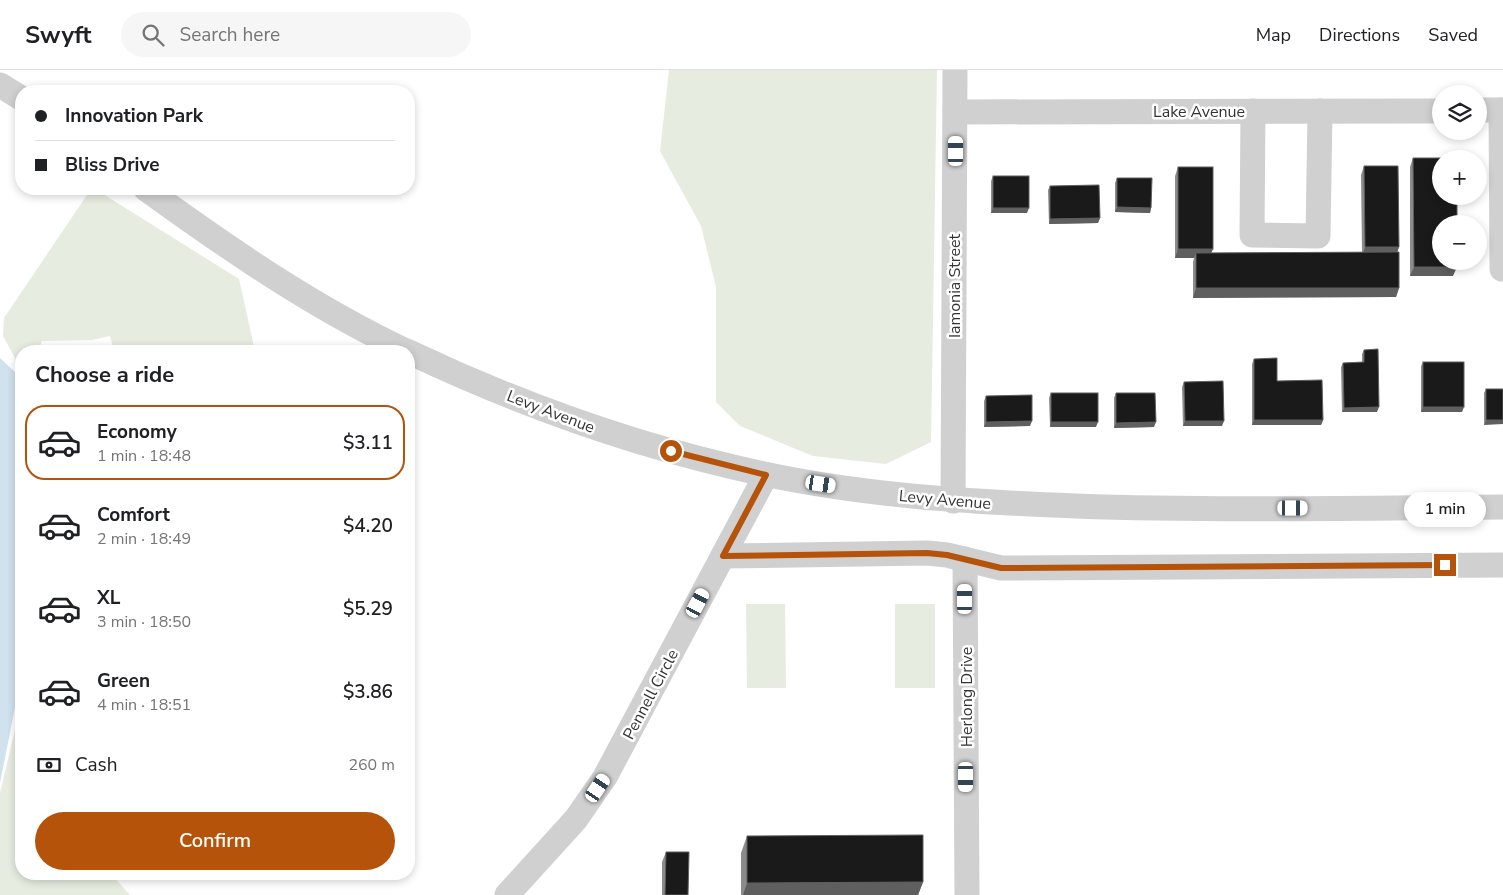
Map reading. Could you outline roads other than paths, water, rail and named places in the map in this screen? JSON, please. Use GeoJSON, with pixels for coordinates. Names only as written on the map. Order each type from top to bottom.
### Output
{"type":"FeatureCollection","features":[{"type":"Feature","properties":{"kind":"street","name":"Iamonia Street"},"geometry":{"type":"LineString","coordinates":[[952,501],[955,70]]}},
{"type":"Feature","properties":{"kind":"street"},"geometry":{"type":"LineString","coordinates":[[0,85],[15,94]]}},
{"type":"Feature","properties":{"kind":"street"},"geometry":{"type":"LineString","coordinates":[[1494,110],[1502,269]]}},
{"type":"Feature","properties":{"kind":"street"},"geometry":{"type":"LineString","coordinates":[[1253,111],[1252,235],[1309,236],[1318,236],[1320,111]]}},
{"type":"Feature","properties":{"kind":"street","name":"Lake Avenue"},"geometry":{"type":"LineString","coordinates":[[956,112],[1432,111]]}},
{"type":"Feature","properties":{"kind":"street","name":"Levy Avenue"},"geometry":{"type":"LineString","coordinates":[[155,195],[264,272],[302,296],[395,345]]}},
{"type":"Feature","properties":{"kind":"street","name":"Levy Avenue"},"geometry":{"type":"LineString","coordinates":[[415,355],[455,374],[577,423],[640,443],[766,475],[880,493],[952,501],[1160,509],[1503,507]]}},
{"type":"Feature","properties":{"kind":"street","name":"Pennell Circle"},"geometry":{"type":"LineString","coordinates":[[507,895],[571,824],[605,777],[766,475]]}},
{"type":"Feature","properties":{"kind":"street"},"geometry":{"type":"LineString","coordinates":[[723,556],[927,553],[965,559],[1001,568],[1503,565]]}},
{"type":"Feature","properties":{"kind":"street","name":"Herlong Drive"},"geometry":{"type":"LineString","coordinates":[[965,559],[967,895]]}},
{"type":"Feature","properties":{"kind":"water"},"geometry":{"type":"Polygon","coordinates":[[[0,358],[15,372],[15,707],[0,783],[0,358]]]}}]}
